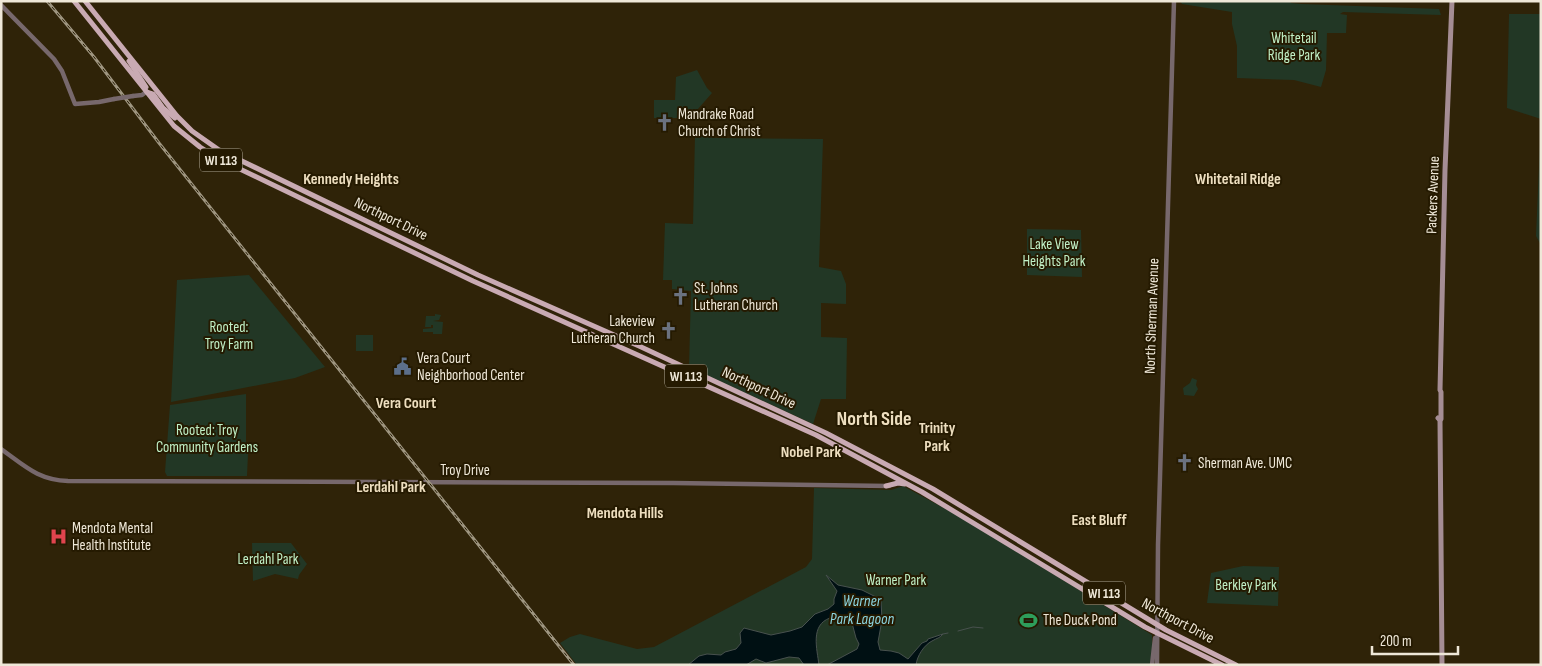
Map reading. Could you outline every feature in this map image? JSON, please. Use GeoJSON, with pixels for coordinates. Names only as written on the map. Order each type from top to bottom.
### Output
{"type":"FeatureCollection","features":[{"type":"Feature","properties":{"kind":"main road","name":"Northport Drive"},"geometry":{"type":"LineString","coordinates":[[74,1],[164,114],[183,134],[219,159],[473,281],[824,439],[933,498],[1134,620],[1222,665]]}},
{"type":"Feature","properties":{"kind":"main road","name":"Northport Drive"},"geometry":{"type":"LineString","coordinates":[[85,1],[183,123],[219,150],[473,273],[690,369],[826,433],[940,494],[1156,625],[1236,665]]}},
{"type":"Feature","properties":{"kind":"main road","name":"Packers Avenue"},"geometry":{"type":"LineString","coordinates":[[1443,665],[1440,420],[1442,392],[1440,390],[1445,170],[1452,1]]}},
{"type":"Feature","properties":{"kind":"main road"},"geometry":{"type":"LineString","coordinates":[[121,48],[143,82],[147,90],[146,92],[152,93],[168,113],[183,123]]}},
{"type":"Feature","properties":{"kind":"main road"},"geometry":{"type":"LineString","coordinates":[[824,439],[828,438],[858,450]]}},
{"type":"Feature","properties":{"kind":"main road"},"geometry":{"type":"LineString","coordinates":[[886,486],[902,483],[922,492]]}},
{"type":"Feature","properties":{"kind":"main road"},"geometry":{"type":"LineString","coordinates":[[933,498],[942,499],[959,509]]}},
{"type":"Feature","properties":{"kind":"street","name":"North Sherman Avenue"},"geometry":{"type":"LineString","coordinates":[[1157,665],[1159,498],[1174,1]]}},
{"type":"Feature","properties":{"kind":"street"},"geometry":{"type":"LineString","coordinates":[[1,5],[54,59],[62,71],[75,104],[142,95],[146,92]]}},
{"type":"Feature","properties":{"kind":"street","name":"Troy Drive"},"geometry":{"type":"LineString","coordinates":[[1,450],[37,474],[52,480],[62,481],[664,483],[886,486]]}},
{"type":"Feature","properties":{"kind":"street"},"geometry":{"type":"LineString","coordinates":[[886,486],[891,484],[898,470]]}},
{"type":"Feature","properties":{"kind":"street","name":"North Sherman Avenue"},"geometry":{"type":"LineString","coordinates":[[1152,665],[1156,632]]}},
{"type":"Feature","properties":{"kind":"green space","name":"Whitetail Ridge Park"},"geometry":{"type":"Polygon","coordinates":[[[1180,1],[1290,1],[1291,3],[1302,4],[1439,9],[1441,15],[1343,12],[1340,14],[1347,15],[1346,33],[1327,33],[1326,70],[1321,87],[1294,80],[1237,78],[1237,46],[1232,24],[1232,12],[1182,4],[1180,1]]]}},
{"type":"Feature","properties":{"kind":"green space"},"geometry":{"type":"Polygon","coordinates":[[[1509,14],[1541,14],[1541,119],[1507,108],[1509,14]]]}},
{"type":"Feature","properties":{"kind":"green space"},"geometry":{"type":"Polygon","coordinates":[[[697,70],[712,93],[690,118],[654,118],[654,100],[675,100],[676,77],[697,70]]]}},
{"type":"Feature","properties":{"kind":"green space"},"geometry":{"type":"Polygon","coordinates":[[[1541,121],[1541,245],[1536,236],[1541,121]]]}},
{"type":"Feature","properties":{"kind":"green space"},"geometry":{"type":"Polygon","coordinates":[[[705,130],[715,138],[823,139],[819,267],[841,271],[846,284],[846,304],[821,303],[821,337],[847,338],[846,399],[821,399],[813,424],[689,367],[691,291],[672,289],[672,280],[663,280],[665,223],[693,224],[695,135],[705,130]]]}},
{"type":"Feature","properties":{"kind":"green space","name":"Lake View Heights Park"},"geometry":{"type":"Polygon","coordinates":[[[1027,229],[1081,230],[1082,277],[1027,275],[1027,229]]]}},
{"type":"Feature","properties":{"kind":"green space","name":"Rooted: Troy Farm"},"geometry":{"type":"Polygon","coordinates":[[[249,275],[325,367],[295,378],[171,402],[177,280],[249,275]]]}},
{"type":"Feature","properties":{"kind":"green space"},"geometry":{"type":"Polygon","coordinates":[[[435,314],[441,315],[439,320],[433,321],[443,322],[442,334],[423,332],[423,329],[433,328],[433,325],[425,327],[426,316],[435,316],[435,314]]]}},
{"type":"Feature","properties":{"kind":"green space"},"geometry":{"type":"Polygon","coordinates":[[[356,335],[373,335],[373,351],[356,351],[356,335]]]}},
{"type":"Feature","properties":{"kind":"green space"},"geometry":{"type":"Polygon","coordinates":[[[1192,378],[1197,380],[1196,385],[1198,389],[1194,396],[1184,395],[1183,388],[1190,383],[1192,378]]]}},
{"type":"Feature","properties":{"kind":"green space","name":"Rooted: Troy Community Gardens"},"geometry":{"type":"Polygon","coordinates":[[[246,394],[247,476],[167,476],[165,472],[170,405],[246,394]]]}},
{"type":"Feature","properties":{"kind":"green space","name":"Warner Park"},"geometry":{"type":"Polygon","coordinates":[[[903,486],[966,520],[1152,635],[1152,665],[577,665],[560,643],[580,634],[637,649],[654,647],[806,567],[812,559],[814,488],[891,490],[903,486]]]}},
{"type":"Feature","properties":{"kind":"green space","name":"Lerdahl Park"},"geometry":{"type":"Polygon","coordinates":[[[252,543],[291,543],[307,564],[298,579],[275,574],[253,581],[252,543]]]}},
{"type":"Feature","properties":{"kind":"green space","name":"Berkley Park"},"geometry":{"type":"Polygon","coordinates":[[[1243,566],[1279,567],[1278,606],[1207,603],[1211,573],[1243,566]]]}},
{"type":"Feature","properties":{"kind":"water","name":"Warner Park Lagoon"},"geometry":{"type":"Polygon","coordinates":[[[826,575],[838,585],[862,590],[881,601],[882,620],[878,642],[880,650],[899,653],[908,659],[922,643],[943,634],[921,651],[916,665],[827,665],[857,649],[859,644],[852,623],[837,616],[824,621],[817,632],[816,645],[819,665],[804,665],[799,658],[789,657],[766,663],[756,659],[746,665],[688,665],[699,656],[707,654],[721,655],[736,649],[741,643],[740,633],[744,628],[771,635],[802,627],[815,614],[828,609],[834,604],[837,591],[826,575]]]}},
{"type":"Feature","properties":{"kind":"waterway"},"geometry":{"type":"LineString","coordinates":[[958,631],[973,627],[983,628]]}},
{"type":"Feature","properties":{"kind":"waterway"},"geometry":{"type":"LineString","coordinates":[[943,634],[948,633]]}},
{"type":"Feature","properties":{"kind":"railway"},"geometry":{"type":"LineString","coordinates":[[47,1],[94,57],[159,143],[574,665]]}},
{"type":"Feature","properties":{"kind":"place","name":"Mandrake Road Church of Christ"},"geometry":{"type":"Point","coordinates":[664,123]}},
{"type":"Feature","properties":{"kind":"place","name":"St. Johns Lutheran Church"},"geometry":{"type":"Point","coordinates":[680,297]}},
{"type":"Feature","properties":{"kind":"place","name":"Lakeview Lutheran Church"},"geometry":{"type":"Point","coordinates":[669,330]}},
{"type":"Feature","properties":{"kind":"place","name":"Vera Court Neighborhood Center"},"geometry":{"type":"Point","coordinates":[403,367]}},
{"type":"Feature","properties":{"kind":"place","name":"Sherman Ave. UMC"},"geometry":{"type":"Point","coordinates":[1184,463]}},
{"type":"Feature","properties":{"kind":"place","name":"Mendota Mental Health Institute"},"geometry":{"type":"Point","coordinates":[58,537]}},
{"type":"Feature","properties":{"kind":"place","name":"The Duck Pond"},"geometry":{"type":"Point","coordinates":[1029,620]}},
{"type":"Feature","properties":{"kind":"district","name":"Kennedy Heights"},"geometry":{"type":"Point","coordinates":[351,179]}},
{"type":"Feature","properties":{"kind":"district","name":"Whitetail Ridge"},"geometry":{"type":"Point","coordinates":[1238,179]}},
{"type":"Feature","properties":{"kind":"district","name":"Vera Court"},"geometry":{"type":"Point","coordinates":[406,403]}},
{"type":"Feature","properties":{"kind":"district","name":"North Side"},"geometry":{"type":"Point","coordinates":[874,419]}},
{"type":"Feature","properties":{"kind":"district","name":"Trinity Park"},"geometry":{"type":"Point","coordinates":[937,437]}},
{"type":"Feature","properties":{"kind":"district","name":"Nobel Park"},"geometry":{"type":"Point","coordinates":[811,452]}},
{"type":"Feature","properties":{"kind":"district","name":"Lerdahl Park"},"geometry":{"type":"Point","coordinates":[391,487]}},
{"type":"Feature","properties":{"kind":"district","name":"Mendota Hills"},"geometry":{"type":"Point","coordinates":[625,513]}},
{"type":"Feature","properties":{"kind":"district","name":"East Bluff"},"geometry":{"type":"Point","coordinates":[1099,520]}}]}
